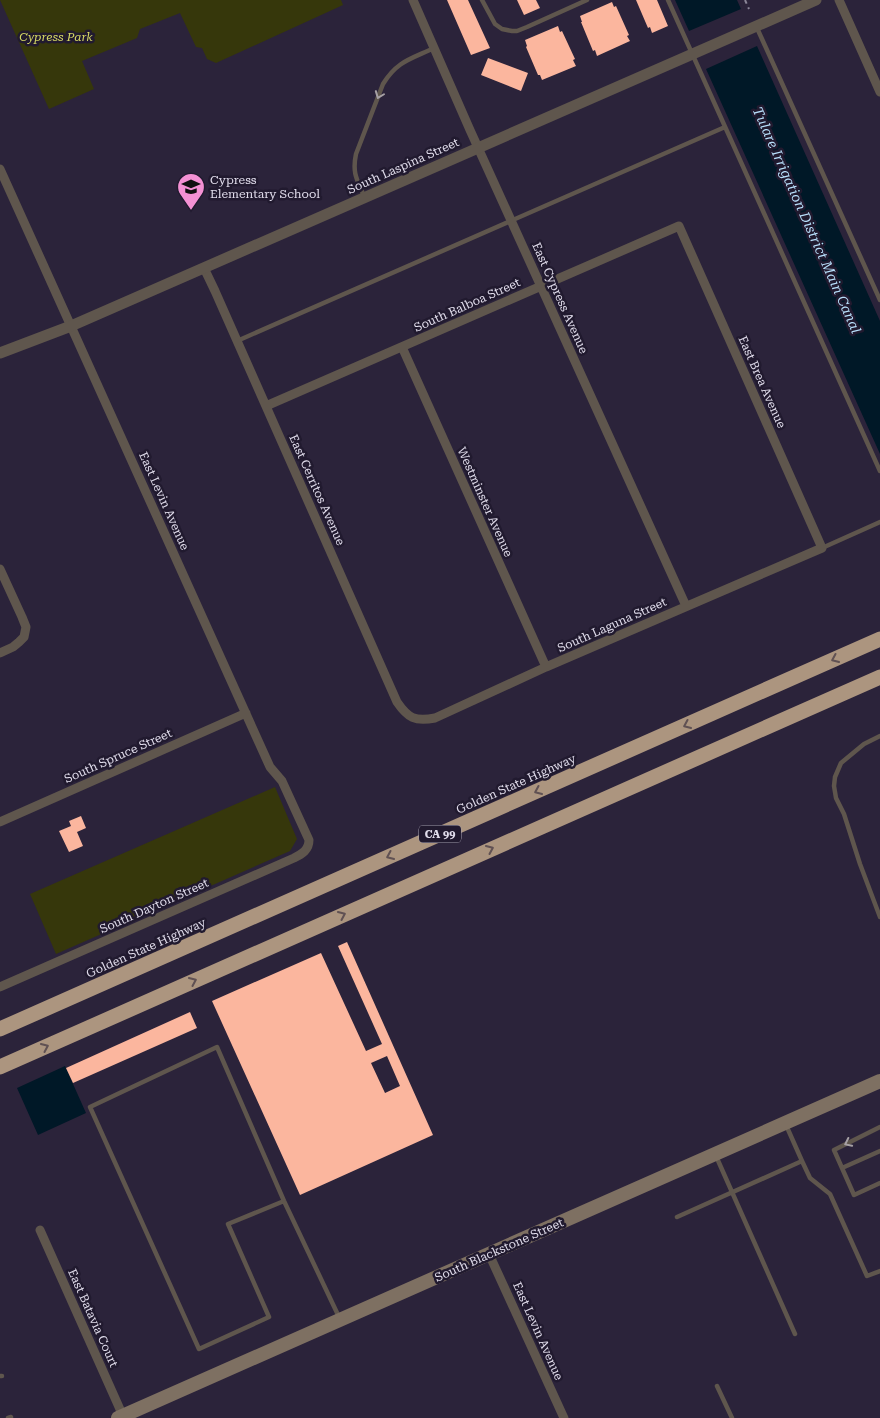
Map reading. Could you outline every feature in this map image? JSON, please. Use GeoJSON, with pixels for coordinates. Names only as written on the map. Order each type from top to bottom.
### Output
{"type":"FeatureCollection","features":[{"type":"Feature","properties":{"kind":"highway","name":"Golden State Highway"},"geometry":{"type":"LineString","coordinates":[[0,1029],[880,639]]}},
{"type":"Feature","properties":{"kind":"highway","name":"CA 99"},"geometry":{"type":"LineString","coordinates":[[0,1067],[880,676]]}},
{"type":"Feature","properties":{"kind":"main road","name":"South Blackstone Street"},"geometry":{"type":"LineString","coordinates":[[122,1417],[880,1081]]}},
{"type":"Feature","properties":{"kind":"street","name":"East Cypress Avenue"},"geometry":{"type":"LineString","coordinates":[[413,0],[478,148],[686,606]]}},
{"type":"Feature","properties":{"kind":"street","name":"South Laspina Street"},"geometry":{"type":"LineString","coordinates":[[0,353],[71,326],[816,0]]}},
{"type":"Feature","properties":{"kind":"street"},"geometry":{"type":"LineString","coordinates":[[838,0],[880,92]]}},
{"type":"Feature","properties":{"kind":"street","name":"East Levin Avenue"},"geometry":{"type":"LineString","coordinates":[[0,169],[270,767],[282,781],[309,840]]}},
{"type":"Feature","properties":{"kind":"street","name":"South Balboa Street"},"geometry":{"type":"LineString","coordinates":[[266,406],[678,226]]}},
{"type":"Feature","properties":{"kind":"street","name":"East Brea Avenue"},"geometry":{"type":"LineString","coordinates":[[678,226],[822,548]]}},
{"type":"Feature","properties":{"kind":"street","name":"East Cerritos Avenue"},"geometry":{"type":"LineString","coordinates":[[204,268],[398,702],[404,713],[412,718]]}},
{"type":"Feature","properties":{"kind":"street","name":"Westminster Avenue"},"geometry":{"type":"LineString","coordinates":[[402,347],[546,667]]}},
{"type":"Feature","properties":{"kind":"street","name":"South Laguna Street"},"geometry":{"type":"LineString","coordinates":[[412,718],[424,720],[435,718],[546,667],[822,548]]}},
{"type":"Feature","properties":{"kind":"street"},"geometry":{"type":"LineString","coordinates":[[0,569],[26,627],[24,637],[13,647],[0,653]]}},
{"type":"Feature","properties":{"kind":"street","name":"South Spruce Street"},"geometry":{"type":"LineString","coordinates":[[0,822],[246,713]]}},
{"type":"Feature","properties":{"kind":"street","name":"South Dayton Street"},"geometry":{"type":"LineString","coordinates":[[0,987],[294,858],[306,850],[309,840]]}},
{"type":"Feature","properties":{"kind":"street","name":"East Batavia Court"},"geometry":{"type":"LineString","coordinates":[[40,1230],[122,1417]]}},
{"type":"Feature","properties":{"kind":"street","name":"East Levin Avenue"},"geometry":{"type":"LineString","coordinates":[[489,1254],[564,1418]]}},
{"type":"Feature","properties":{"kind":"lane"},"geometry":{"type":"LineString","coordinates":[[482,0],[495,24],[502,29],[517,30],[587,0]]}},
{"type":"Feature","properties":{"kind":"lane"},"geometry":{"type":"LineString","coordinates":[[668,0],[880,471]]}},
{"type":"Feature","properties":{"kind":"lane"},"geometry":{"type":"LineString","coordinates":[[756,26],[880,300]]}},
{"type":"Feature","properties":{"kind":"lane"},"geometry":{"type":"LineString","coordinates":[[365,198],[355,174],[354,164],[383,84],[396,66],[434,48]]}},
{"type":"Feature","properties":{"kind":"lane"},"geometry":{"type":"LineString","coordinates":[[237,341],[725,127]]}},
{"type":"Feature","properties":{"kind":"lane"},"geometry":{"type":"LineString","coordinates":[[822,548],[880,522]]}},
{"type":"Feature","properties":{"kind":"lane"},"geometry":{"type":"LineString","coordinates":[[880,736],[864,744],[842,763],[835,776],[834,786],[836,798],[844,814],[860,864],[880,916],[880,922]]}},
{"type":"Feature","properties":{"kind":"lane"},"geometry":{"type":"LineString","coordinates":[[284,1201],[228,1224],[269,1317],[199,1349],[90,1107],[217,1047],[284,1201],[340,1320]]}},
{"type":"Feature","properties":{"kind":"lane"},"geometry":{"type":"LineString","coordinates":[[785,1123],[810,1178],[830,1194],[867,1276],[880,1271]]}},
{"type":"Feature","properties":{"kind":"lane"},"geometry":{"type":"LineString","coordinates":[[880,1127],[834,1150],[854,1195],[880,1184]]}},
{"type":"Feature","properties":{"kind":"lane"},"geometry":{"type":"LineString","coordinates":[[842,1168],[880,1152]]}},
{"type":"Feature","properties":{"kind":"lane"},"geometry":{"type":"LineString","coordinates":[[715,1154],[795,1334]]}},
{"type":"Feature","properties":{"kind":"lane"},"geometry":{"type":"LineString","coordinates":[[677,1217],[802,1161]]}},
{"type":"Feature","properties":{"kind":"lane"},"geometry":{"type":"LineString","coordinates":[[717,1386],[732,1418]]}},
{"type":"Feature","properties":{"kind":"path"},"geometry":{"type":"LineString","coordinates":[[745,0],[749,9]]}},
{"type":"Feature","properties":{"kind":"green space","name":"Cypress Park"},"geometry":{"type":"Polygon","coordinates":[[[0,0],[341,0],[343,5],[216,63],[207,59],[202,48],[196,47],[180,13],[140,29],[137,38],[82,61],[94,89],[49,109],[0,0]]]}},
{"type":"Feature","properties":{"kind":"green space"},"geometry":{"type":"Polygon","coordinates":[[[275,787],[297,839],[290,851],[56,954],[30,894],[275,787]]]}},
{"type":"Feature","properties":{"kind":"water"},"geometry":{"type":"Polygon","coordinates":[[[675,0],[737,0],[741,9],[689,31],[675,0]]]}},
{"type":"Feature","properties":{"kind":"water","name":"Tulare Irrigation District Main Canal"},"geometry":{"type":"Polygon","coordinates":[[[757,46],[880,321],[880,454],[706,69],[757,46]]]}},
{"type":"Feature","properties":{"kind":"water"},"geometry":{"type":"Polygon","coordinates":[[[65,1066],[86,1113],[38,1135],[17,1088],[65,1066]]]}},
{"type":"Feature","properties":{"kind":"building"},"geometry":{"type":"Polygon","coordinates":[[[447,0],[468,0],[490,48],[471,55],[447,0]]]}},
{"type":"Feature","properties":{"kind":"building"},"geometry":{"type":"Polygon","coordinates":[[[517,0],[536,0],[540,8],[524,15],[517,0]]]}},
{"type":"Feature","properties":{"kind":"building"},"geometry":{"type":"Polygon","coordinates":[[[636,0],[657,0],[668,26],[652,33],[636,0]]]}},
{"type":"Feature","properties":{"kind":"building"},"geometry":{"type":"Polygon","coordinates":[[[612,2],[614,7],[616,6],[630,41],[597,56],[595,50],[593,51],[580,16],[612,2]]]}},
{"type":"Feature","properties":{"kind":"building"},"geometry":{"type":"Polygon","coordinates":[[[558,26],[575,59],[573,60],[576,66],[542,80],[526,47],[525,40],[558,26]]]}},
{"type":"Feature","properties":{"kind":"building"},"geometry":{"type":"Polygon","coordinates":[[[488,58],[528,73],[521,91],[481,75],[488,58]]]}},
{"type":"Feature","properties":{"kind":"building"},"geometry":{"type":"Polygon","coordinates":[[[81,816],[86,828],[77,832],[83,846],[69,852],[59,831],[71,826],[69,821],[81,816]]]}},
{"type":"Feature","properties":{"kind":"building"},"geometry":{"type":"Polygon","coordinates":[[[347,942],[433,1135],[300,1195],[212,1001],[321,953],[366,1051],[382,1044],[338,946],[347,942]],[[387,1056],[371,1063],[385,1093],[400,1086],[387,1056]]]}},
{"type":"Feature","properties":{"kind":"building"},"geometry":{"type":"Polygon","coordinates":[[[190,1012],[197,1028],[73,1083],[66,1068],[190,1012]]]}},
{"type":"Feature","properties":{"kind":"place","name":"Cypress Elementary School"},"geometry":{"type":"Point","coordinates":[191,211]}}]}
